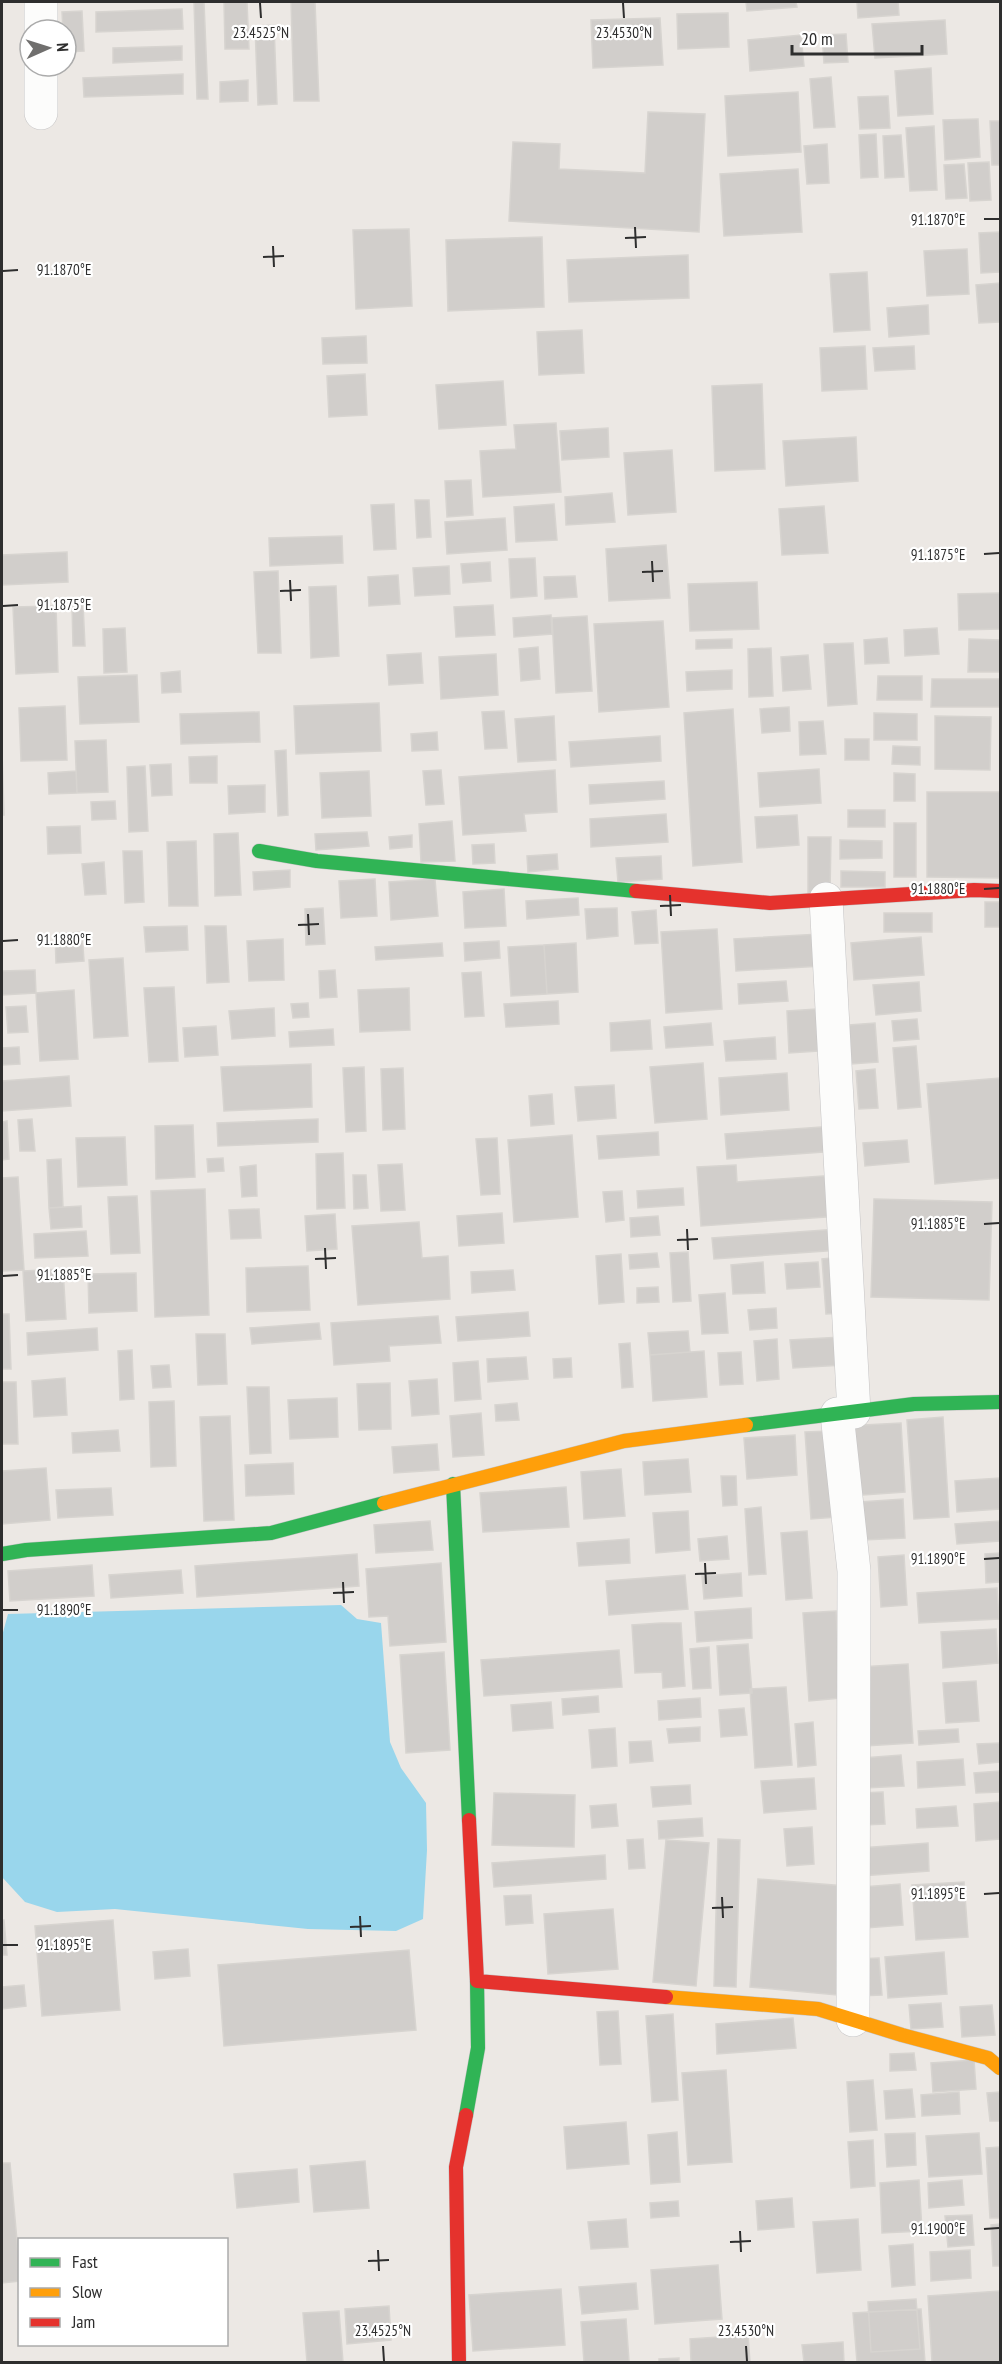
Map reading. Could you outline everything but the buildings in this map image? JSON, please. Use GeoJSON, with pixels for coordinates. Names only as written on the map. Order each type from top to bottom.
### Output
{"type":"FeatureCollection","features":[{"type":"Feature","properties":{"kind":"street"},"geometry":{"type":"LineString","coordinates":[[41,2],[41,18]]}},
{"type":"Feature","properties":{"kind":"street"},"geometry":{"type":"LineString","coordinates":[[41,78],[42,113]]}},
{"type":"Feature","properties":{"kind":"street"},"geometry":{"type":"LineString","coordinates":[[260,851],[361,866],[759,902],[974,890],[1000,891]]}},
{"type":"Feature","properties":{"kind":"street"},"geometry":{"type":"LineString","coordinates":[[826,899],[845,1413],[854,1570],[853,2020]]}},
{"type":"Feature","properties":{"kind":"street"},"geometry":{"type":"LineString","coordinates":[[2,1554],[26,1550],[271,1533],[624,1441],[914,1404],[1000,1402]]}},
{"type":"Feature","properties":{"kind":"street"},"geometry":{"type":"LineString","coordinates":[[453,1484],[477,1981],[478,2048],[456,2168],[459,2362]]}},
{"type":"Feature","properties":{"kind":"street"},"geometry":{"type":"LineString","coordinates":[[477,1981],[818,2009],[988,2058],[1000,2068]]}},
{"type":"Feature","properties":{"kind":"water"},"geometry":{"type":"Polygon","coordinates":[[[341,1605],[357,1619],[381,1623],[390,1742],[401,1768],[426,1803],[427,1850],[423,1919],[396,1931],[308,1929],[115,1909],[57,1912],[25,1902],[2,1877],[2,1636],[8,1614],[341,1605]]]}},
{"type":"Feature","properties":{"kind":"traffic: fast"},"geometry":{"type":"LineString","coordinates":[[259,851],[317,861],[636,891]]}},
{"type":"Feature","properties":{"kind":"traffic: fast"},"geometry":{"type":"LineString","coordinates":[[746,1425],[914,1404],[1000,1402]]}},
{"type":"Feature","properties":{"kind":"traffic: fast"},"geometry":{"type":"LineString","coordinates":[[453,1484],[469,1820]]}},
{"type":"Feature","properties":{"kind":"traffic: fast"},"geometry":{"type":"LineString","coordinates":[[2,1554],[26,1550],[271,1533],[384,1503]]}},
{"type":"Feature","properties":{"kind":"traffic: fast"},"geometry":{"type":"LineString","coordinates":[[466,2115],[478,2048],[477,1981]]}},
{"type":"Feature","properties":{"kind":"traffic: slow"},"geometry":{"type":"LineString","coordinates":[[384,1503],[624,1441],[746,1425]]}},
{"type":"Feature","properties":{"kind":"traffic: slow"},"geometry":{"type":"LineString","coordinates":[[666,1997],[818,2009],[988,2058],[1000,2068]]}},
{"type":"Feature","properties":{"kind":"traffic: jam"},"geometry":{"type":"LineString","coordinates":[[636,891],[770,903],[974,890],[1000,891]]}},
{"type":"Feature","properties":{"kind":"traffic: jam"},"geometry":{"type":"LineString","coordinates":[[469,1820],[477,1981],[666,1997]]}},
{"type":"Feature","properties":{"kind":"traffic: jam"},"geometry":{"type":"LineString","coordinates":[[459,2362],[456,2167],[466,2115]]}}]}
